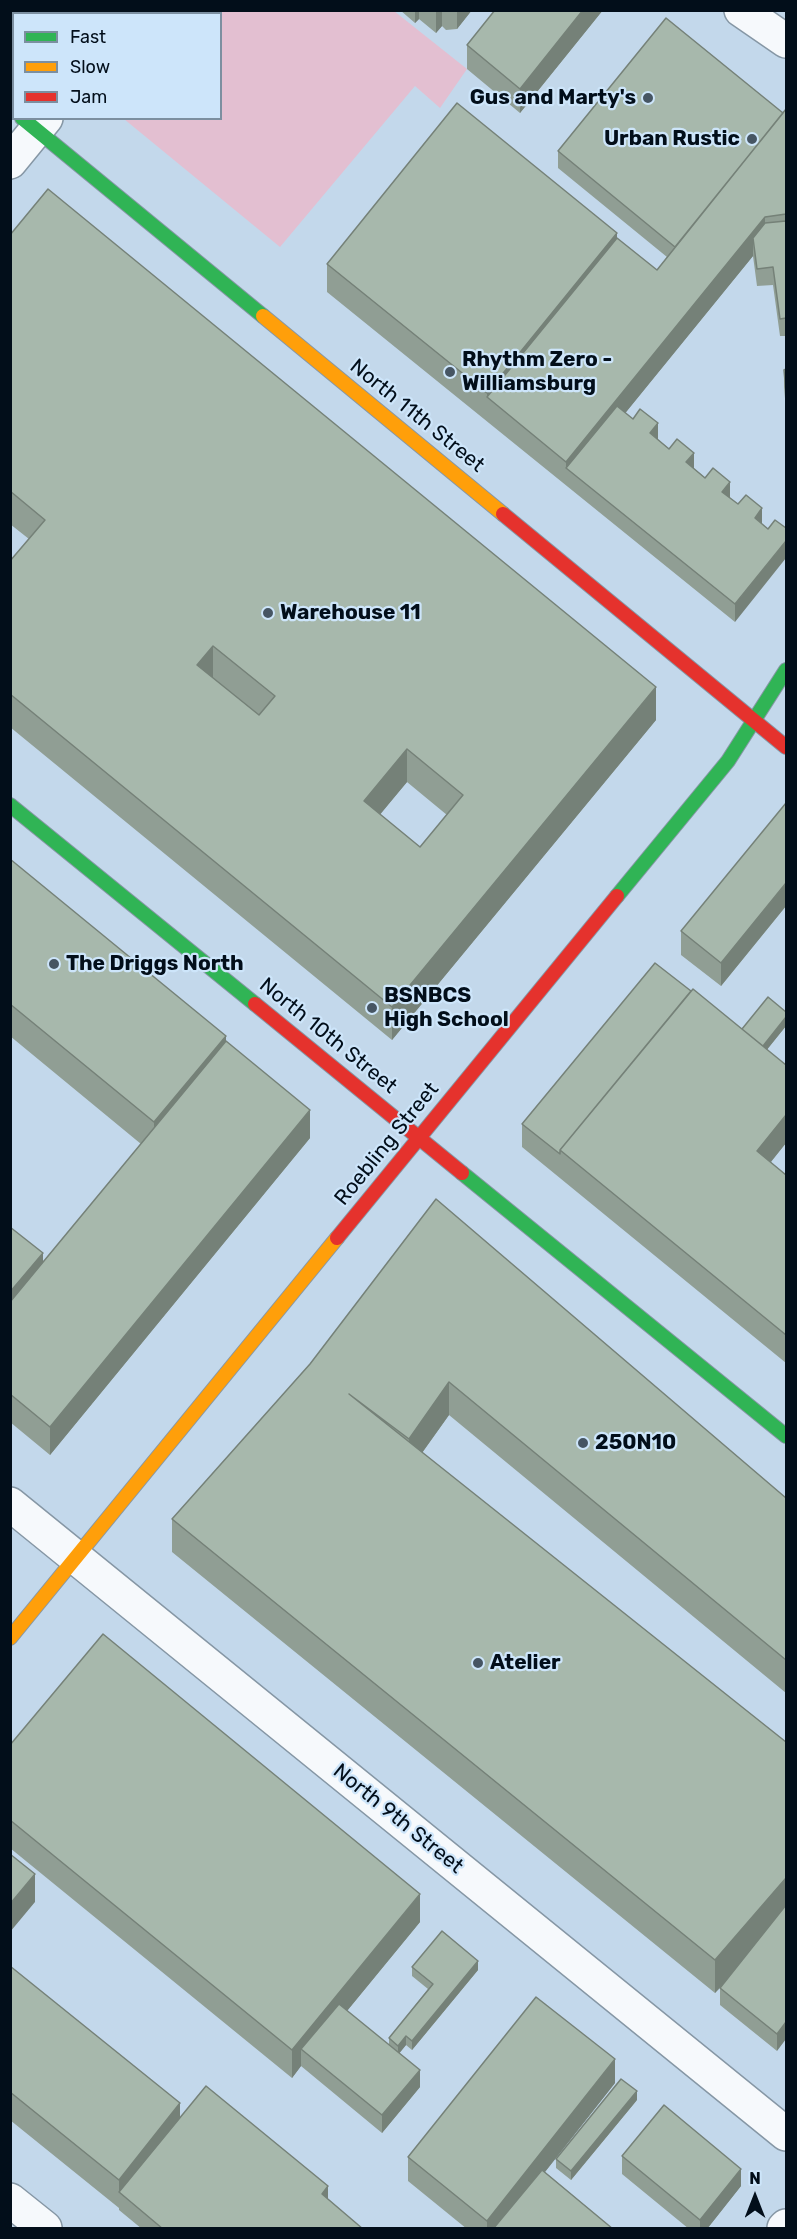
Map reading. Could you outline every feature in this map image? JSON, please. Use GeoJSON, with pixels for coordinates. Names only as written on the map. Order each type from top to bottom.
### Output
{"type":"FeatureCollection","features":[{"type":"Feature","properties":{"kind":"street"},"geometry":{"type":"LineString","coordinates":[[741,10],[786,41]]}},
{"type":"Feature","properties":{"kind":"street"},"geometry":{"type":"LineString","coordinates":[[10,162],[25,120]]}},
{"type":"Feature","properties":{"kind":"street","name":"North 11th Street"},"geometry":{"type":"LineString","coordinates":[[28,120],[786,747]]}},
{"type":"Feature","properties":{"kind":"street","name":"Roebling Street"},"geometry":{"type":"LineString","coordinates":[[10,1638],[728,761],[786,670]]}},
{"type":"Feature","properties":{"kind":"street","name":"North 10th Street"},"geometry":{"type":"LineString","coordinates":[[10,805],[786,1436]]}},
{"type":"Feature","properties":{"kind":"street","name":"North 9th Street"},"geometry":{"type":"LineString","coordinates":[[10,1504],[786,2134]]}},
{"type":"Feature","properties":{"kind":"street"},"geometry":{"type":"LineString","coordinates":[[10,2200],[45,2229]]}},
{"type":"Feature","properties":{"kind":"shaded area"},"geometry":{"type":"Polygon","coordinates":[[[394,11],[467,69],[440,108],[415,86],[280,247],[125,120],[222,120],[222,12],[205,12],[394,11]]]}},
{"type":"Feature","properties":{"kind":"building"},"geometry":{"type":"Polygon","coordinates":[[[495,10],[583,10],[520,89],[467,45],[495,10]]]}},
{"type":"Feature","properties":{"kind":"building"},"geometry":{"type":"Polygon","coordinates":[[[666,18],[783,113],[675,247],[558,151],[666,18]]]}},
{"type":"Feature","properties":{"kind":"building"},"geometry":{"type":"Polygon","coordinates":[[[457,103],[617,233],[487,393],[327,264],[457,103]]]}},
{"type":"Feature","properties":{"kind":"building"},"geometry":{"type":"Polygon","coordinates":[[[786,109],[786,214],[765,217],[566,462],[487,397],[617,238],[657,270],[786,109]]]}},
{"type":"Feature","properties":{"kind":"building"},"geometry":{"type":"Polygon","coordinates":[[[48,189],[656,687],[392,1007],[10,694],[10,561],[45,520],[10,491],[10,235],[48,189]],[[213,646],[197,665],[259,715],[275,696],[213,646]],[[407,749],[364,801],[420,847],[463,795],[407,749]]]}},
{"type":"Feature","properties":{"kind":"building"},"geometry":{"type":"Polygon","coordinates":[[[786,221],[786,318],[780,319],[773,267],[757,269],[753,238],[765,223],[786,221]]]}},
{"type":"Feature","properties":{"kind":"building"},"geometry":{"type":"Polygon","coordinates":[[[786,369],[786,392],[784,370],[786,369]]]}},
{"type":"Feature","properties":{"kind":"building"},"geometry":{"type":"Polygon","coordinates":[[[617,406],[633,419],[640,409],[658,423],[650,433],[669,449],[677,439],[694,453],[686,462],[705,478],[713,468],[730,482],[722,492],[738,504],[746,495],[762,508],[755,518],[768,529],[775,520],[786,528],[786,541],[735,604],[566,468],[617,406]]]}},
{"type":"Feature","properties":{"kind":"building"},"geometry":{"type":"Polygon","coordinates":[[[786,803],[786,883],[721,963],[681,931],[786,803]]]}},
{"type":"Feature","properties":{"kind":"building","name":"The Driggs North"},"geometry":{"type":"Polygon","coordinates":[[[10,859],[226,1036],[154,1122],[10,1004],[10,859]]]}},
{"type":"Feature","properties":{"kind":"building"},"geometry":{"type":"Polygon","coordinates":[[[655,963],[691,991],[560,1150],[560,1154],[522,1124],[655,963]]]}},
{"type":"Feature","properties":{"kind":"building"},"geometry":{"type":"Polygon","coordinates":[[[693,989],[786,1065],[786,1115],[757,1151],[786,1175],[786,1335],[560,1150],[693,989]]]}},
{"type":"Feature","properties":{"kind":"building"},"geometry":{"type":"Polygon","coordinates":[[[768,997],[786,1012],[786,1017],[763,1046],[742,1029],[768,997]]]}},
{"type":"Feature","properties":{"kind":"building"},"geometry":{"type":"Polygon","coordinates":[[[226,1041],[310,1110],[50,1427],[10,1394],[10,1302],[226,1041]]]}},
{"type":"Feature","properties":{"kind":"building"},"geometry":{"type":"Polygon","coordinates":[[[436,1199],[786,1498],[786,1660],[449,1382],[409,1439],[349,1394],[786,1742],[786,1878],[715,1960],[172,1519],[310,1364],[436,1199]]]}},
{"type":"Feature","properties":{"kind":"building"},"geometry":{"type":"Polygon","coordinates":[[[10,1227],[43,1253],[10,1292],[10,1227]]]}},
{"type":"Feature","properties":{"kind":"building"},"geometry":{"type":"Polygon","coordinates":[[[103,1634],[420,1894],[292,2050],[10,1820],[10,1745],[103,1634]]]}},
{"type":"Feature","properties":{"kind":"building"},"geometry":{"type":"Polygon","coordinates":[[[10,1854],[35,1874],[10,1904],[10,1854]]]}},
{"type":"Feature","properties":{"kind":"building"},"geometry":{"type":"Polygon","coordinates":[[[786,1905],[786,2022],[777,2034],[720,1988],[786,1905]]]}},
{"type":"Feature","properties":{"kind":"building"},"geometry":{"type":"Polygon","coordinates":[[[442,1931],[478,1961],[412,2041],[406,2036],[398,2046],[389,2038],[433,1984],[412,1967],[442,1931]]]}},
{"type":"Feature","properties":{"kind":"building"},"geometry":{"type":"Polygon","coordinates":[[[10,1966],[180,2103],[119,2180],[10,2092],[10,1966]]]}},
{"type":"Feature","properties":{"kind":"building"},"geometry":{"type":"Polygon","coordinates":[[[536,1997],[615,2059],[487,2221],[408,2157],[536,1997]]]}},
{"type":"Feature","properties":{"kind":"building"},"geometry":{"type":"Polygon","coordinates":[[[339,2004],[420,2070],[382,2115],[301,2049],[339,2004]]]}},
{"type":"Feature","properties":{"kind":"building"},"geometry":{"type":"Polygon","coordinates":[[[621,2079],[637,2091],[571,2171],[556,2159],[621,2079]]]}},
{"type":"Feature","properties":{"kind":"building"},"geometry":{"type":"Polygon","coordinates":[[[206,2086],[328,2186],[322,2194],[363,2229],[163,2229],[119,2192],[206,2086]]]}},
{"type":"Feature","properties":{"kind":"building"},"geometry":{"type":"Polygon","coordinates":[[[664,2105],[741,2169],[700,2220],[622,2156],[664,2105]]]}},
{"type":"Feature","properties":{"kind":"building"},"geometry":{"type":"Polygon","coordinates":[[[542,2170],[613,2229],[493,2229],[542,2170]]]}},
{"type":"Feature","properties":{"kind":"traffic: fast"},"geometry":{"type":"LineString","coordinates":[[24,120],[263,316]]}},
{"type":"Feature","properties":{"kind":"traffic: fast"},"geometry":{"type":"LineString","coordinates":[[617,896],[728,761],[786,670]]}},
{"type":"Feature","properties":{"kind":"traffic: fast"},"geometry":{"type":"LineString","coordinates":[[10,805],[255,1004]]}},
{"type":"Feature","properties":{"kind":"traffic: fast"},"geometry":{"type":"LineString","coordinates":[[462,1173],[786,1436]]}},
{"type":"Feature","properties":{"kind":"traffic: slow"},"geometry":{"type":"LineString","coordinates":[[263,316],[503,514]]}},
{"type":"Feature","properties":{"kind":"traffic: slow"},"geometry":{"type":"LineString","coordinates":[[10,1638],[337,1238]]}},
{"type":"Feature","properties":{"kind":"traffic: jam"},"geometry":{"type":"LineString","coordinates":[[503,514],[786,747]]}},
{"type":"Feature","properties":{"kind":"traffic: jam"},"geometry":{"type":"LineString","coordinates":[[337,1238],[617,896]]}},
{"type":"Feature","properties":{"kind":"traffic: jam"},"geometry":{"type":"LineString","coordinates":[[255,1004],[462,1173]]}},
{"type":"Feature","properties":{"kind":"place","name":"Gus and Marty's"},"geometry":{"type":"Point","coordinates":[648,98]}},
{"type":"Feature","properties":{"kind":"place","name":"Urban Rustic"},"geometry":{"type":"Point","coordinates":[752,139]}},
{"type":"Feature","properties":{"kind":"place","name":"Rhythm Zero - Williamsburg"},"geometry":{"type":"Point","coordinates":[450,372]}},
{"type":"Feature","properties":{"kind":"place","name":"Warehouse 11"},"geometry":{"type":"Point","coordinates":[268,613]}},
{"type":"Feature","properties":{"kind":"place","name":"The Driggs North"},"geometry":{"type":"Point","coordinates":[54,964]}},
{"type":"Feature","properties":{"kind":"place","name":"BSNBCS High School"},"geometry":{"type":"Point","coordinates":[372,1008]}},
{"type":"Feature","properties":{"kind":"place","name":"250N10"},"geometry":{"type":"Point","coordinates":[583,1443]}},
{"type":"Feature","properties":{"kind":"place","name":"Atelier"},"geometry":{"type":"Point","coordinates":[478,1663]}}]}
